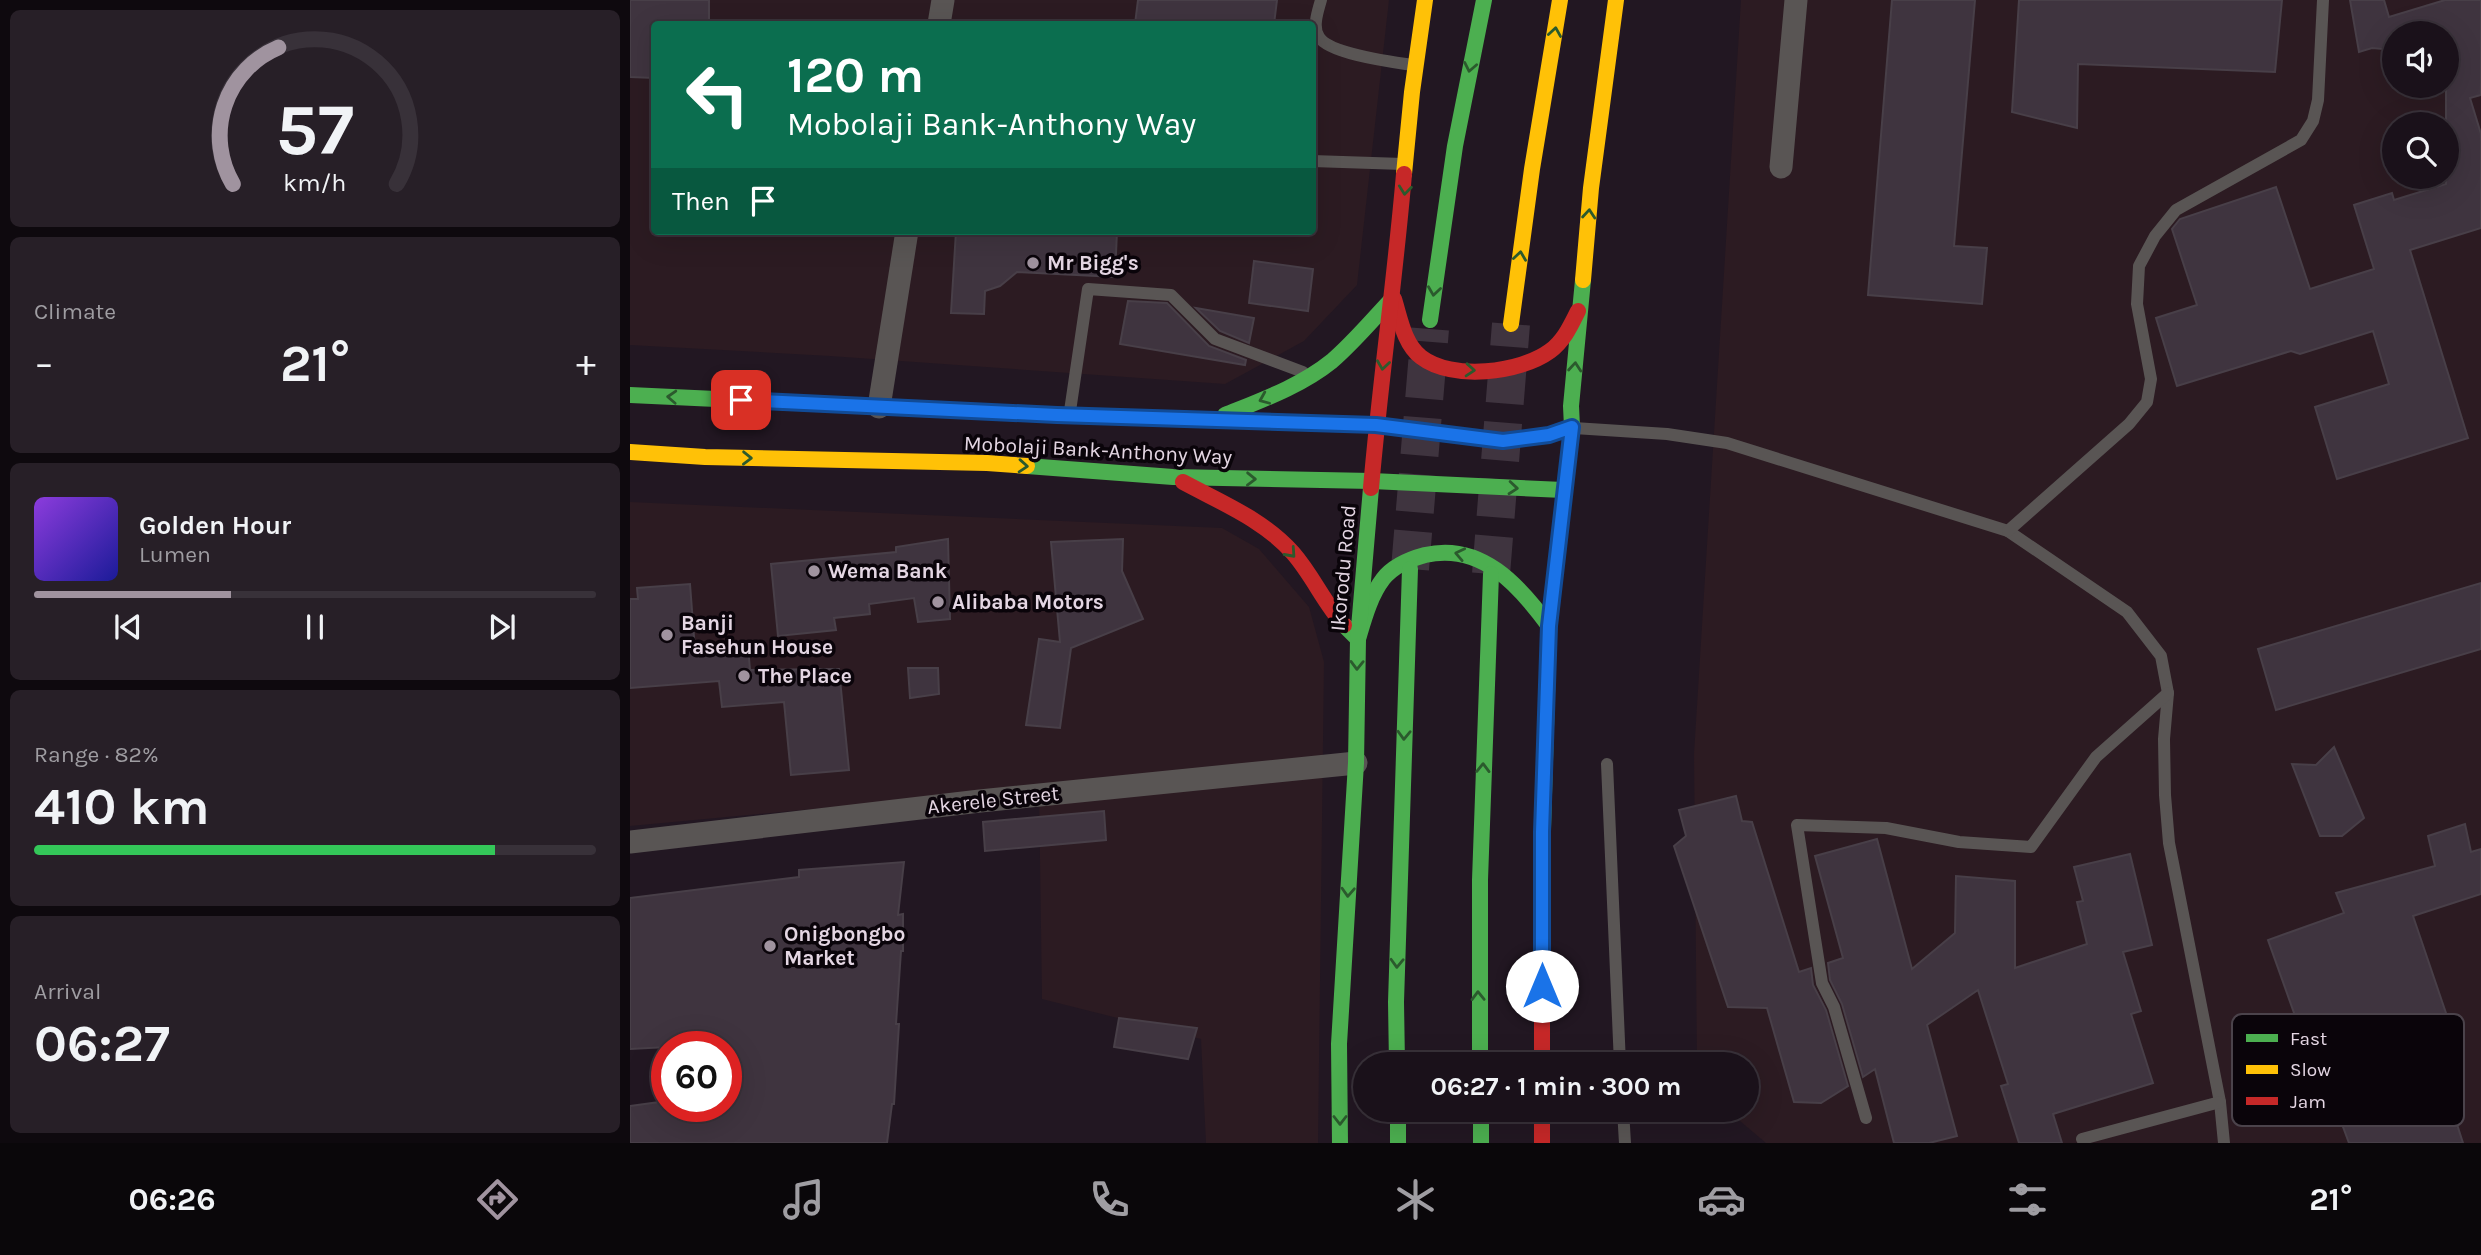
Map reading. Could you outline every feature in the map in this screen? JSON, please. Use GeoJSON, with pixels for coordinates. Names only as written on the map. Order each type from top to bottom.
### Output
{"type":"FeatureCollection","features":[{"type":"Feature","properties":{"kind":"main road","name":"Ikorodu Road"},"geometry":{"type":"LineString","coordinates":[[1340,1143],[1339,1044],[1356,762],[1358,639],[1376,425],[1393,298],[1425,0]]}},
{"type":"Feature","properties":{"kind":"main road"},"geometry":{"type":"LineString","coordinates":[[1430,320],[1455,146],[1484,0]]}},
{"type":"Feature","properties":{"kind":"main road"},"geometry":{"type":"LineString","coordinates":[[1511,324],[1532,169],[1560,0]]}},
{"type":"Feature","properties":{"kind":"main road"},"geometry":{"type":"LineString","coordinates":[[1542,1052],[1542,832],[1549,626],[1572,427],[1571,406],[1591,188],[1616,0]]}},
{"type":"Feature","properties":{"kind":"main road"},"geometry":{"type":"LineString","coordinates":[[1216,419],[1312,376],[1343,351],[1393,298],[1405,334],[1422,358],[1444,367],[1471,371],[1504,370],[1526,364],[1549,352],[1565,337],[1580,307]]}},
{"type":"Feature","properties":{"kind":"main road","name":"Mobolaji Bank-Anthony Way"},"geometry":{"type":"LineString","coordinates":[[630,395],[1070,415],[1376,425],[1503,441],[1549,435],[1572,427]]}},
{"type":"Feature","properties":{"kind":"main road","name":"Mobolaji Bank-Anthony Way"},"geometry":{"type":"LineString","coordinates":[[630,452],[705,457],[987,463],[1173,477],[1372,481],[1563,490]]}},
{"type":"Feature","properties":{"kind":"main road"},"geometry":{"type":"LineString","coordinates":[[1173,477],[1262,524],[1292,552],[1313,579],[1331,611],[1358,639],[1372,600],[1385,575],[1403,563],[1442,551],[1475,557],[1506,577],[1549,626]]}},
{"type":"Feature","properties":{"kind":"main road"},"geometry":{"type":"LineString","coordinates":[[1397,1052],[1397,961],[1410,569]]}},
{"type":"Feature","properties":{"kind":"main road"},"geometry":{"type":"LineString","coordinates":[[1480,1052],[1478,983],[1483,749],[1491,574]]}},
{"type":"Feature","properties":{"kind":"main road"},"geometry":{"type":"LineString","coordinates":[[1398,1122],[1398,1143]]}},
{"type":"Feature","properties":{"kind":"main road"},"geometry":{"type":"LineString","coordinates":[[1481,1122],[1481,1143]]}},
{"type":"Feature","properties":{"kind":"main road"},"geometry":{"type":"LineString","coordinates":[[1542,1122],[1542,1143]]}},
{"type":"Feature","properties":{"kind":"street"},"geometry":{"type":"LineString","coordinates":[[940,21],[943,0]]}},
{"type":"Feature","properties":{"kind":"street"},"geometry":{"type":"LineString","coordinates":[[1781,167],[1796,0]]}},
{"type":"Feature","properties":{"kind":"street"},"geometry":{"type":"LineString","coordinates":[[879,407],[906,235]]}},
{"type":"Feature","properties":{"kind":"street","name":"Akerele Street"},"geometry":{"type":"LineString","coordinates":[[630,842],[980,801],[1356,762]]}},
{"type":"Feature","properties":{"kind":"lane"},"geometry":{"type":"LineString","coordinates":[[1316,22],[1321,0]]}},
{"type":"Feature","properties":{"kind":"lane"},"geometry":{"type":"LineString","coordinates":[[2008,531],[2129,424],[2147,402],[2151,379],[2137,304],[2139,267],[2155,236],[2176,210],[2301,140],[2313,121],[2318,100],[2323,0]]}},
{"type":"Feature","properties":{"kind":"lane"},"geometry":{"type":"LineString","coordinates":[[1316,30],[1325,44],[1370,59],[1416,66]]}},
{"type":"Feature","properties":{"kind":"lane"},"geometry":{"type":"LineString","coordinates":[[1316,161],[1407,164]]}},
{"type":"Feature","properties":{"kind":"lane"},"geometry":{"type":"LineString","coordinates":[[1070,415],[1088,289],[1171,295],[1215,340],[1312,376]]}},
{"type":"Feature","properties":{"kind":"lane"},"geometry":{"type":"LineString","coordinates":[[1572,427],[1667,434],[1727,443],[2008,531],[2127,612],[2161,656],[2168,693],[2164,739],[2169,843],[2220,1102],[2224,1143]]}},
{"type":"Feature","properties":{"kind":"lane"},"geometry":{"type":"LineString","coordinates":[[1866,1118],[1834,1007],[1822,983],[1797,825],[1886,828],[1959,842],[2031,847],[2096,757],[2168,693]]}},
{"type":"Feature","properties":{"kind":"lane"},"geometry":{"type":"LineString","coordinates":[[1607,764],[1619,1052]]}},
{"type":"Feature","properties":{"kind":"lane"},"geometry":{"type":"LineString","coordinates":[[2082,1139],[2220,1102]]}},
{"type":"Feature","properties":{"kind":"lane"},"geometry":{"type":"LineString","coordinates":[[1624,1122],[1625,1143]]}},
{"type":"Feature","properties":{"kind":"shaded area"},"geometry":{"type":"Polygon","coordinates":[[[630,0],[1389,0],[1357,285],[1304,341],[1225,384],[830,356],[630,345],[630,0]]]}},
{"type":"Feature","properties":{"kind":"shaded area"},"geometry":{"type":"Polygon","coordinates":[[[1741,0],[2481,0],[2481,1143],[1766,1143],[1741,1122],[1759,1122],[1759,1052],[1697,1052],[1694,754],[1741,0]]]}},
{"type":"Feature","properties":{"kind":"shaded area"},"geometry":{"type":"Polygon","coordinates":[[[630,502],[1222,528],[1259,549],[1309,607],[1324,662],[1318,1143],[1206,1143],[1201,1039],[1042,999],[1039,788],[630,826],[630,502]]]}},
{"type":"Feature","properties":{"kind":"building"},"geometry":{"type":"Polygon","coordinates":[[[630,0],[709,0],[709,21],[651,21],[651,78],[630,77],[630,0]]]}},
{"type":"Feature","properties":{"kind":"building"},"geometry":{"type":"Polygon","coordinates":[[[1138,0],[1277,0],[1274,21],[1135,21],[1138,0]]]}},
{"type":"Feature","properties":{"kind":"building"},"geometry":{"type":"Polygon","coordinates":[[[1892,0],[1975,0],[1954,246],[1987,248],[1982,304],[1868,295],[1892,0]]]}},
{"type":"Feature","properties":{"kind":"building"},"geometry":{"type":"Polygon","coordinates":[[[2019,0],[2282,0],[2275,72],[2078,64],[2077,128],[2012,112],[2019,0]]]}},
{"type":"Feature","properties":{"kind":"building"},"geometry":{"type":"Polygon","coordinates":[[[2350,0],[2384,0],[2389,17],[2445,0],[2481,0],[2481,95],[2470,98],[2481,134],[2481,228],[2410,250],[2468,438],[2337,479],[2315,407],[2389,384],[2373,331],[2300,354],[2291,351],[2177,386],[2156,318],[2197,305],[2172,229],[2180,219],[2276,187],[2310,289],[2374,269],[2354,205],[2392,193],[2394,200],[2430,189],[2459,189],[2459,112],[2446,112],[2446,98],[2459,98],[2459,21],[2382,21],[2382,49],[2372,48],[2359,52],[2350,0]]]}},
{"type":"Feature","properties":{"kind":"building"},"geometry":{"type":"Polygon","coordinates":[[[956,235],[1117,235],[1115,277],[1017,272],[1000,286],[985,291],[984,314],[951,313],[956,235]]]}},
{"type":"Feature","properties":{"kind":"building"},"geometry":{"type":"Polygon","coordinates":[[[1254,261],[1313,269],[1308,311],[1249,303],[1254,261]]]}},
{"type":"Feature","properties":{"kind":"building"},"geometry":{"type":"Polygon","coordinates":[[[1128,301],[1167,303],[1209,346],[1246,360],[1245,365],[1120,344],[1128,301]]]}},
{"type":"Feature","properties":{"kind":"building"},"geometry":{"type":"Polygon","coordinates":[[[1196,308],[1254,318],[1249,343],[1220,331],[1196,308]]]}},
{"type":"Feature","properties":{"kind":"building"},"geometry":{"type":"Polygon","coordinates":[[[948,539],[950,619],[918,622],[914,598],[869,604],[870,614],[834,618],[836,630],[778,636],[771,564],[896,552],[896,547],[948,539]]]}},
{"type":"Feature","properties":{"kind":"building"},"geometry":{"type":"Polygon","coordinates":[[[1123,539],[1122,571],[1143,619],[1071,648],[1060,728],[1026,725],[1039,639],[1060,642],[1051,542],[1123,539]]]}},
{"type":"Feature","properties":{"kind":"building"},"geometry":{"type":"Polygon","coordinates":[[[2481,583],[2481,649],[2276,710],[2258,649],[2481,583]]]}},
{"type":"Feature","properties":{"kind":"building"},"geometry":{"type":"Polygon","coordinates":[[[690,584],[695,650],[748,646],[750,670],[839,669],[849,770],[791,775],[784,702],[722,707],[719,681],[630,688],[630,599],[638,599],[637,588],[690,584]]]}},
{"type":"Feature","properties":{"kind":"building"},"geometry":{"type":"Polygon","coordinates":[[[908,668],[938,668],[939,694],[910,698],[908,668]]]}},
{"type":"Feature","properties":{"kind":"building"},"geometry":{"type":"Polygon","coordinates":[[[2334,747],[2364,818],[2342,836],[2320,836],[2292,764],[2316,765],[2334,747]]]}},
{"type":"Feature","properties":{"kind":"building"},"geometry":{"type":"Polygon","coordinates":[[[1736,796],[1742,821],[1752,822],[1799,972],[1811,968],[1813,985],[1826,1010],[1848,1086],[1821,1103],[1794,1102],[1767,1008],[1728,1007],[1674,846],[1686,836],[1679,810],[1736,796]]]}},
{"type":"Feature","properties":{"kind":"building"},"geometry":{"type":"Polygon","coordinates":[[[1104,811],[1106,840],[985,851],[983,822],[1104,811]]]}},
{"type":"Feature","properties":{"kind":"building"},"geometry":{"type":"Polygon","coordinates":[[[2465,824],[2471,852],[2481,849],[2481,894],[2413,916],[2446,1014],[2294,1014],[2268,940],[2344,913],[2336,893],[2435,866],[2428,836],[2465,824]]]}},
{"type":"Feature","properties":{"kind":"building"},"geometry":{"type":"Polygon","coordinates":[[[1877,839],[1912,969],[1955,933],[1956,876],[2015,881],[2015,968],[2087,944],[2077,902],[2083,901],[2074,867],[2130,854],[2152,945],[2123,952],[2141,1011],[2131,1014],[2153,1083],[2053,1114],[2062,1143],[2019,1143],[2001,1086],[2008,1084],[1978,990],[1927,1025],[1957,1136],[1929,1143],[1894,1143],[1875,1069],[1863,1077],[1842,1004],[1830,980],[1828,963],[1843,958],[1815,856],[1877,839]]]}},
{"type":"Feature","properties":{"kind":"building","name":"Onigbongbo Market"},"geometry":{"type":"Polygon","coordinates":[[[904,862],[898,915],[903,914],[903,951],[896,1024],[899,1024],[894,1104],[887,1143],[630,1143],[630,1106],[651,1103],[651,1122],[742,1122],[742,1031],[651,1031],[651,1048],[630,1049],[630,898],[799,877],[799,870],[904,862]]]}},
{"type":"Feature","properties":{"kind":"building"},"geometry":{"type":"Polygon","coordinates":[[[1119,1018],[1197,1028],[1188,1059],[1114,1047],[1119,1018]]]}},
{"type":"Feature","properties":{"kind":"building"},"geometry":{"type":"Polygon","coordinates":[[[2343,1126],[2458,1126],[2463,1143],[2349,1143],[2343,1126]]]}},
{"type":"Feature","properties":{"kind":"tunnel"},"geometry":{"type":"LineString","coordinates":[[1491,574],[1511,324]]}},
{"type":"Feature","properties":{"kind":"tunnel"},"geometry":{"type":"LineString","coordinates":[[1410,569],[1430,329]]}},
{"type":"Feature","properties":{"kind":"traffic: fast"},"geometry":{"type":"LineString","coordinates":[[1430,320],[1455,146],[1484,0]]}},
{"type":"Feature","properties":{"kind":"traffic: fast"},"geometry":{"type":"LineString","coordinates":[[1542,863],[1549,626],[1572,427],[1571,406],[1583,280]]}},
{"type":"Feature","properties":{"kind":"traffic: fast"},"geometry":{"type":"LineString","coordinates":[[1225,415],[1281,392],[1320,370],[1348,346],[1393,298]]}},
{"type":"Feature","properties":{"kind":"traffic: fast"},"geometry":{"type":"LineString","coordinates":[[630,395],[1057,415],[1255,421]]}},
{"type":"Feature","properties":{"kind":"traffic: fast"},"geometry":{"type":"LineString","coordinates":[[1027,466],[1173,477],[1372,481],[1563,490]]}},
{"type":"Feature","properties":{"kind":"traffic: fast"},"geometry":{"type":"LineString","coordinates":[[1340,1143],[1339,1044],[1356,763],[1358,639],[1371,488]]}},
{"type":"Feature","properties":{"kind":"traffic: fast"},"geometry":{"type":"LineString","coordinates":[[1344,625],[1358,639],[1371,600],[1387,574],[1425,555],[1445,553],[1464,555],[1497,570],[1525,596],[1549,626]]}},
{"type":"Feature","properties":{"kind":"traffic: fast"},"geometry":{"type":"LineString","coordinates":[[1397,1052],[1396,1002],[1410,569]]}},
{"type":"Feature","properties":{"kind":"traffic: fast"},"geometry":{"type":"LineString","coordinates":[[1480,1052],[1480,880],[1491,574]]}},
{"type":"Feature","properties":{"kind":"traffic: fast"},"geometry":{"type":"LineString","coordinates":[[1398,1122],[1398,1143]]}},
{"type":"Feature","properties":{"kind":"traffic: fast"},"geometry":{"type":"LineString","coordinates":[[1481,1122],[1481,1143]]}},
{"type":"Feature","properties":{"kind":"traffic: slow"},"geometry":{"type":"LineString","coordinates":[[1404,174],[1425,0]]}},
{"type":"Feature","properties":{"kind":"traffic: slow"},"geometry":{"type":"LineString","coordinates":[[1511,324],[1532,169],[1560,0]]}},
{"type":"Feature","properties":{"kind":"traffic: slow"},"geometry":{"type":"LineString","coordinates":[[1583,280],[1591,188],[1616,0]]}},
{"type":"Feature","properties":{"kind":"traffic: slow"},"geometry":{"type":"LineString","coordinates":[[630,452],[705,457],[1027,466]]}},
{"type":"Feature","properties":{"kind":"traffic: jam"},"geometry":{"type":"LineString","coordinates":[[1371,488],[1404,174]]}},
{"type":"Feature","properties":{"kind":"traffic: jam"},"geometry":{"type":"LineString","coordinates":[[1394,299],[1403,330],[1415,352],[1434,365],[1468,371],[1504,369],[1537,359],[1559,342],[1578,311]]}},
{"type":"Feature","properties":{"kind":"traffic: jam"},"geometry":{"type":"LineString","coordinates":[[1255,421],[1376,425],[1503,441],[1549,435],[1572,427]]}},
{"type":"Feature","properties":{"kind":"traffic: jam"},"geometry":{"type":"LineString","coordinates":[[1183,482],[1242,513],[1282,541],[1344,625]]}},
{"type":"Feature","properties":{"kind":"traffic: jam"},"geometry":{"type":"LineString","coordinates":[[1542,863],[1542,1052]]}},
{"type":"Feature","properties":{"kind":"traffic: jam"},"geometry":{"type":"LineString","coordinates":[[1542,1122],[1542,1143]]}},
{"type":"Feature","properties":{"kind":"place","name":"Mr Bigg's"},"geometry":{"type":"Point","coordinates":[1033,263]}},
{"type":"Feature","properties":{"kind":"place","name":"Wema Bank"},"geometry":{"type":"Point","coordinates":[814,571]}},
{"type":"Feature","properties":{"kind":"place","name":"Alibaba Motors"},"geometry":{"type":"Point","coordinates":[938,602]}},
{"type":"Feature","properties":{"kind":"place","name":"Banji Fasehun House"},"geometry":{"type":"Point","coordinates":[667,635]}},
{"type":"Feature","properties":{"kind":"place","name":"The Place"},"geometry":{"type":"Point","coordinates":[744,676]}},
{"type":"Feature","properties":{"kind":"place","name":"Onigbongbo Market"},"geometry":{"type":"Point","coordinates":[770,946]}},
{"type":"Feature","properties":{"kind":"route"},"geometry":{"type":"LineString","coordinates":[[741,400],[1057,415],[1376,425],[1503,441],[1549,435],[1572,427],[1549,626],[1542,832],[1542,986]]}}]}
